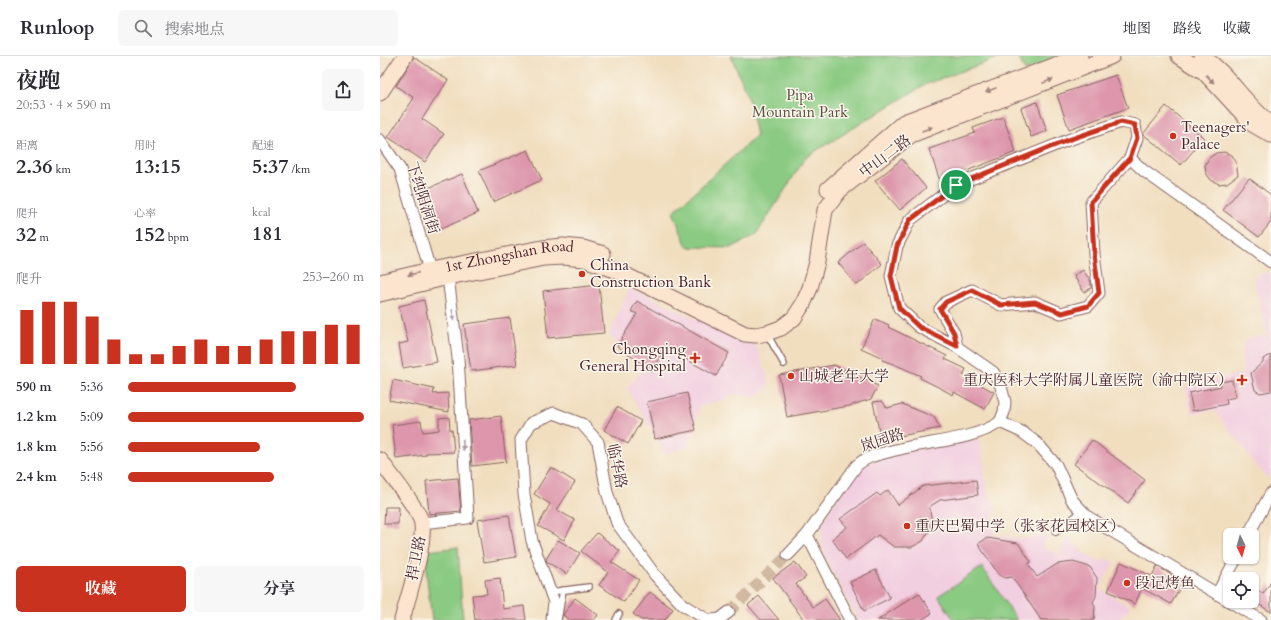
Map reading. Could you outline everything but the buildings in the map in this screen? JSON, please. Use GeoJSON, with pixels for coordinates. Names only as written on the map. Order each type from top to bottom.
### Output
{"type":"FeatureCollection","features":[{"type":"Feature","properties":{"kind":"main road"},"geometry":{"type":"LineString","coordinates":[[380,93],[405,56]]}},
{"type":"Feature","properties":{"kind":"main road","name":"中山二路"},"geometry":{"type":"LineString","coordinates":[[767,329],[793,307],[803,286],[816,208],[830,185],[904,122],[1080,56]]}},
{"type":"Feature","properties":{"kind":"main road","name":"中山二路"},"geometry":{"type":"LineString","coordinates":[[767,329],[781,328],[794,318],[807,297],[817,262],[825,210],[840,190],[911,135],[1112,56]]}},
{"type":"Feature","properties":{"kind":"main road"},"geometry":{"type":"LineString","coordinates":[[1179,56],[1204,72],[1252,124],[1271,135]]}},
{"type":"Feature","properties":{"kind":"main road"},"geometry":{"type":"LineString","coordinates":[[1202,56],[1214,64],[1261,117],[1271,124]]}},
{"type":"Feature","properties":{"kind":"main road","name":"1st Zhongshan Road"},"geometry":{"type":"LineString","coordinates":[[380,282],[430,270],[542,248],[564,246],[583,248],[619,260],[743,325],[767,329]]}},
{"type":"Feature","properties":{"kind":"main road","name":"1st Zhongshan Road"},"geometry":{"type":"LineString","coordinates":[[380,294],[448,277],[544,258],[563,256],[584,259],[616,270],[745,334],[756,335],[767,329]]}},
{"type":"Feature","properties":{"kind":"main road","name":"捍卫路"},"geometry":{"type":"LineString","coordinates":[[380,460],[409,500],[422,523],[420,546],[402,620]]}},
{"type":"Feature","properties":{"kind":"street"},"geometry":{"type":"LineString","coordinates":[[957,346],[954,333],[940,309],[946,302],[972,290],[1001,305],[1035,302],[1062,313],[1088,306],[1099,293],[1094,254],[1091,202],[1130,158],[1137,138],[1135,125],[1121,122],[1068,140],[956,185],[910,220],[897,246],[891,276],[899,308],[919,327],[957,346],[993,372],[1000,383],[1005,402],[1004,412],[1000,422],[1022,432],[1038,444],[1056,465],[1072,500],[1088,517],[1260,620]]}},
{"type":"Feature","properties":{"kind":"street","name":"下纯阳洞街"},"geometry":{"type":"LineString","coordinates":[[380,140],[400,169],[430,270]]}},
{"type":"Feature","properties":{"kind":"street"},"geometry":{"type":"LineString","coordinates":[[1130,158],[1144,171],[1271,262]]}},
{"type":"Feature","properties":{"kind":"street"},"geometry":{"type":"LineString","coordinates":[[422,523],[468,518],[458,358],[448,277]]}},
{"type":"Feature","properties":{"kind":"street","name":"临华路"},"geometry":{"type":"LineString","coordinates":[[552,620],[554,602],[532,541],[524,494],[521,440],[531,423],[554,413],[582,424],[598,442],[607,492],[617,522],[655,575],[683,605],[717,618]]}},
{"type":"Feature","properties":{"kind":"street","name":"岚园路"},"geometry":{"type":"LineString","coordinates":[[788,555],[807,535],[862,460],[898,448],[977,434],[1000,422]]}},
{"type":"Feature","properties":{"kind":"street"},"geometry":{"type":"LineString","coordinates":[[1252,528],[1271,493]]}},
{"type":"Feature","properties":{"kind":"street"},"geometry":{"type":"LineString","coordinates":[[807,535],[850,620]]}},
{"type":"Feature","properties":{"kind":"street"},"geometry":{"type":"LineString","coordinates":[[1217,594],[1233,564]]}},
{"type":"Feature","properties":{"kind":"lane"},"geometry":{"type":"LineString","coordinates":[[767,329],[784,364]]}},
{"type":"Feature","properties":{"kind":"lane"},"geometry":{"type":"LineString","coordinates":[[1056,532],[1082,511]]}},
{"type":"Feature","properties":{"kind":"lane"},"geometry":{"type":"LineString","coordinates":[[550,592],[589,587]]}},
{"type":"Feature","properties":{"kind":"lane"},"geometry":{"type":"LineString","coordinates":[[558,620],[563,590]]}},
{"type":"Feature","properties":{"kind":"shaded area","name":"重庆医科大学附属儿童医院（渝中院区）"},"geometry":{"type":"Polygon","coordinates":[[[1271,272],[1271,480],[1258,468],[1214,410],[1192,414],[1185,387],[1243,373],[1241,356],[1244,342],[1250,338],[1267,335],[1253,276],[1271,272]]]}},
{"type":"Feature","properties":{"kind":"shaded area","name":"Chongqing General Hospital"},"geometry":{"type":"Polygon","coordinates":[[[630,287],[740,341],[756,344],[769,382],[768,387],[762,394],[754,397],[730,394],[727,400],[700,406],[688,447],[665,454],[627,388],[642,371],[609,335],[630,287]]]}},
{"type":"Feature","properties":{"kind":"shaded area","name":"重庆巴蜀中学（张家花园校区）"},"geometry":{"type":"Polygon","coordinates":[[[980,438],[987,491],[997,509],[993,512],[993,535],[1022,539],[1045,535],[1048,536],[1043,547],[1059,554],[1066,538],[1091,558],[1104,562],[1105,559],[1111,560],[1114,563],[1099,589],[1130,606],[1126,614],[1123,613],[1119,620],[858,620],[825,556],[821,537],[822,522],[856,471],[872,461],[898,453],[980,438]]]}},
{"type":"Feature","properties":{"kind":"green space","name":"Pipa Mountain Park"},"geometry":{"type":"Polygon","coordinates":[[[731,56],[1003,56],[924,85],[806,157],[756,235],[731,248],[687,247],[673,212],[756,136],[748,96],[731,56]]]}},
{"type":"Feature","properties":{"kind":"green space"},"geometry":{"type":"Polygon","coordinates":[[[1018,56],[1065,56],[1025,71],[1018,56]]]}},
{"type":"Feature","properties":{"kind":"green space"},"geometry":{"type":"Polygon","coordinates":[[[458,547],[463,620],[432,620],[426,571],[429,551],[458,547]]]}},
{"type":"Feature","properties":{"kind":"green space"},"geometry":{"type":"Polygon","coordinates":[[[982,567],[1017,620],[954,620],[938,596],[982,567]]]}},
{"type":"Feature","properties":{"kind":"tunnel"},"geometry":{"type":"LineString","coordinates":[[729,612],[788,555]]}},
{"type":"Feature","properties":{"kind":"place","name":"Teenagers' Palace"},"geometry":{"type":"Point","coordinates":[1173,136]}},
{"type":"Feature","properties":{"kind":"place","name":"China Construction Bank"},"geometry":{"type":"Point","coordinates":[582,274]}},
{"type":"Feature","properties":{"kind":"place","name":"Chongqing General Hospital"},"geometry":{"type":"Point","coordinates":[695,358]}},
{"type":"Feature","properties":{"kind":"place","name":"山城老年大学"},"geometry":{"type":"Point","coordinates":[791,376]}},
{"type":"Feature","properties":{"kind":"place","name":"重庆医科大学附属儿童医院（渝中院区）"},"geometry":{"type":"Point","coordinates":[1242,380]}},
{"type":"Feature","properties":{"kind":"place","name":"重庆巴蜀中学（张家花园校区）"},"geometry":{"type":"Point","coordinates":[907,526]}},
{"type":"Feature","properties":{"kind":"place","name":"段记烤鱼"},"geometry":{"type":"Point","coordinates":[1127,583]}},
{"type":"Feature","properties":{"kind":"route"},"geometry":{"type":"LineString","coordinates":[[1121,122],[1135,125],[1137,138],[1130,158],[1091,202],[1094,254],[1099,293],[1088,306],[1062,313],[1035,302],[1001,305],[972,290],[960,294],[946,302],[940,309],[954,333],[957,346],[919,327],[899,308],[891,276],[897,246],[910,220],[956,185],[1068,140],[1121,122]]}}]}
